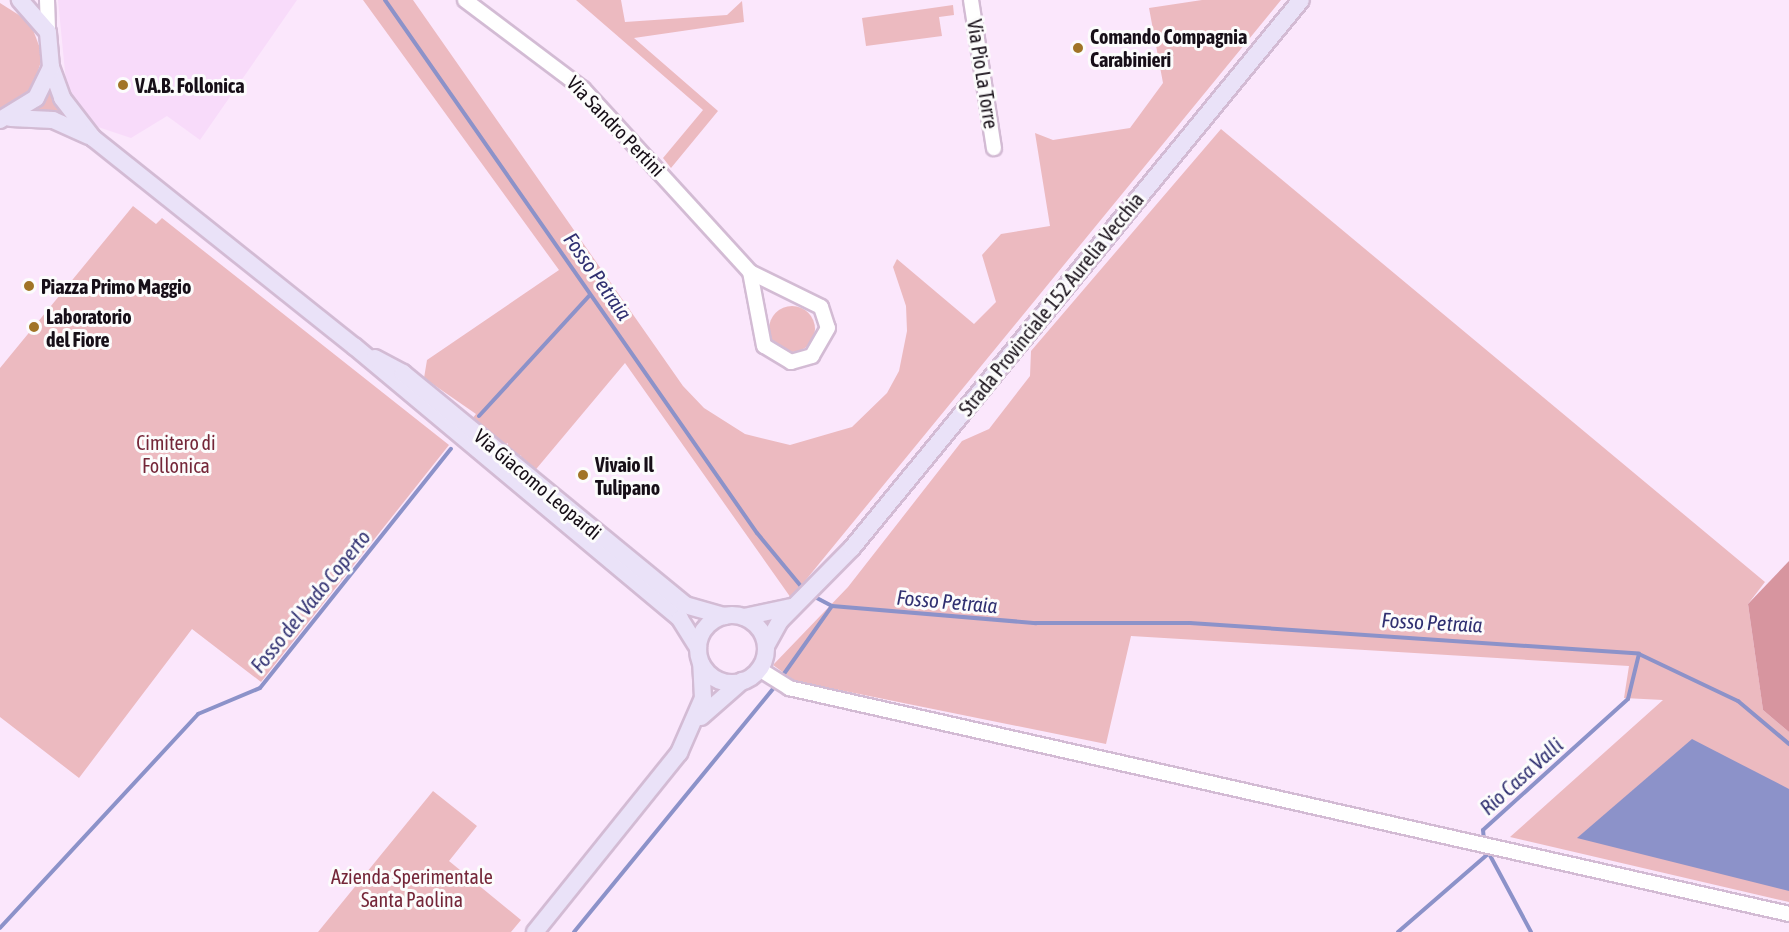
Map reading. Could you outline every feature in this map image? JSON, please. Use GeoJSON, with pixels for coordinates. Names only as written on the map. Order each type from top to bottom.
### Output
{"type":"FeatureCollection","features":[{"type":"Feature","properties":{"kind":"main road"},"geometry":{"type":"LineString","coordinates":[[20,0],[48,32]]}},
{"type":"Feature","properties":{"kind":"main road","name":"Strada Provinciale 152 Aurelia Vecchia"},"geometry":{"type":"LineString","coordinates":[[763,672],[766,646],[777,624],[830,573],[1300,0]]}},
{"type":"Feature","properties":{"kind":"main road","name":"Via Giacomo Leopardi"},"geometry":{"type":"LineString","coordinates":[[48,32],[51,67],[62,98],[93,138],[354,346],[680,619],[699,656]]}},
{"type":"Feature","properties":{"kind":"main road","name":"Via Giacomo Leopardi"},"geometry":{"type":"LineString","coordinates":[[3,119],[36,98],[51,67]]}},
{"type":"Feature","properties":{"kind":"main road","name":"Via Giacomo Leopardi"},"geometry":{"type":"LineString","coordinates":[[3,119],[53,120],[93,138]]}},
{"type":"Feature","properties":{"kind":"main road","name":"Via Giacomo Leopardi"},"geometry":{"type":"LineString","coordinates":[[354,346],[403,373],[685,605],[724,616]]}},
{"type":"Feature","properties":{"kind":"main road","name":"Strada Provinciale 152 Aurelia Vecchia"},"geometry":{"type":"LineString","coordinates":[[724,616],[744,617],[797,604]]}},
{"type":"Feature","properties":{"kind":"main road"},"geometry":{"type":"LineString","coordinates":[[693,727],[704,693],[699,656],[707,625],[724,616]]}},
{"type":"Feature","properties":{"kind":"main road"},"geometry":{"type":"LineString","coordinates":[[744,617],[761,632],[766,646]]}},
{"type":"Feature","properties":{"kind":"main road"},"geometry":{"type":"LineString","coordinates":[[699,656],[718,680],[743,681]]}},
{"type":"Feature","properties":{"kind":"main road"},"geometry":{"type":"LineString","coordinates":[[535,932],[642,804],[693,727],[718,697],[743,681],[763,672]]}},
{"type":"Feature","properties":{"kind":"street"},"geometry":{"type":"LineString","coordinates":[[47,0],[48,32]]}},
{"type":"Feature","properties":{"kind":"street","name":"Via Sandro Pertini"},"geometry":{"type":"LineString","coordinates":[[465,0],[583,89],[750,272],[822,307],[828,328],[812,356],[791,362],[764,346],[750,272]]}},
{"type":"Feature","properties":{"kind":"street","name":"Via Pio La Torre"},"geometry":{"type":"LineString","coordinates":[[971,0],[994,148]]}},
{"type":"Feature","properties":{"kind":"street"},"geometry":{"type":"LineString","coordinates":[[763,672],[789,688],[1789,914]]}},
{"type":"Feature","properties":{"kind":"shaded area"},"geometry":{"type":"Polygon","coordinates":[[[58,0],[297,0],[200,140],[167,116],[131,138],[98,127],[67,92],[58,0]]]}},
{"type":"Feature","properties":{"kind":"shaded area"},"geometry":{"type":"Polygon","coordinates":[[[1789,561],[1789,732],[1763,710],[1748,604],[1789,561]]]}},
{"type":"Feature","properties":{"kind":"green space"},"geometry":{"type":"Polygon","coordinates":[[[363,0],[413,0],[683,386],[704,408],[745,434],[790,445],[852,427],[887,393],[899,371],[907,331],[906,306],[893,267],[897,259],[974,324],[996,302],[982,255],[1001,234],[1050,226],[1035,133],[1053,140],[1130,128],[1163,83],[1149,8],[1202,0],[1281,0],[791,598],[625,363],[532,474],[522,466],[521,455],[516,460],[506,452],[508,443],[500,447],[485,434],[488,429],[472,419],[476,414],[424,378],[427,360],[559,270],[363,0]]]}},
{"type":"Feature","properties":{"kind":"green space"},"geometry":{"type":"Polygon","coordinates":[[[576,0],[621,0],[625,22],[727,15],[742,1],[744,22],[634,38],[718,111],[671,168],[663,158],[703,110],[576,0]]]}},
{"type":"Feature","properties":{"kind":"green space"},"geometry":{"type":"Polygon","coordinates":[[[0,3],[30,22],[43,56],[31,91],[0,111],[0,3]]]}},
{"type":"Feature","properties":{"kind":"green space"},"geometry":{"type":"Polygon","coordinates":[[[953,5],[954,15],[939,17],[942,36],[866,46],[862,18],[953,5]]]}},
{"type":"Feature","properties":{"kind":"green space"},"geometry":{"type":"Polygon","coordinates":[[[51,89],[59,108],[66,118],[30,113],[51,89]]]}},
{"type":"Feature","properties":{"kind":"green space"},"geometry":{"type":"Polygon","coordinates":[[[1221,129],[1765,582],[1748,604],[1763,710],[1789,732],[1789,902],[1510,837],[1663,700],[1624,698],[1629,666],[1131,636],[1106,744],[795,681],[773,665],[848,587],[962,441],[989,429],[1030,376],[1031,351],[1221,129]]]}},
{"type":"Feature","properties":{"kind":"green space","name":"Cimitero di Follonica"},"geometry":{"type":"Polygon","coordinates":[[[133,206],[156,224],[162,218],[449,445],[261,682],[192,629],[79,778],[0,717],[0,368],[133,206]]]}},
{"type":"Feature","properties":{"kind":"green space"},"geometry":{"type":"Polygon","coordinates":[[[792,306],[808,313],[815,329],[808,345],[792,352],[776,345],[769,329],[776,313],[792,306]]]}},
{"type":"Feature","properties":{"kind":"green space","name":"Azienda Sperimentale Santa Paolina"},"geometry":{"type":"Polygon","coordinates":[[[433,791],[477,826],[449,861],[521,920],[511,932],[318,932],[433,791]]]}},
{"type":"Feature","properties":{"kind":"water"},"geometry":{"type":"Polygon","coordinates":[[[1692,739],[1789,789],[1789,891],[1577,838],[1692,739]]]}},
{"type":"Feature","properties":{"kind":"waterway","name":"Fosso del Vado Coperto"},"geometry":{"type":"LineString","coordinates":[[385,0],[757,533],[804,590]]}},
{"type":"Feature","properties":{"kind":"waterway","name":"Fosso del Vado Coperto"},"geometry":{"type":"LineString","coordinates":[[479,416],[590,295]]}},
{"type":"Feature","properties":{"kind":"waterway","name":"Fosso del Vado Coperto"},"geometry":{"type":"LineString","coordinates":[[0,928],[198,714],[260,688],[451,449]]}},
{"type":"Feature","properties":{"kind":"waterway","name":"Fosso Petraia"},"geometry":{"type":"LineString","coordinates":[[813,596],[832,606],[1036,623],[1190,623],[1639,654],[1738,701],[1789,744]]}},
{"type":"Feature","properties":{"kind":"waterway"},"geometry":{"type":"LineString","coordinates":[[781,678],[832,606]]}},
{"type":"Feature","properties":{"kind":"waterway","name":"Rio Casa Valli"},"geometry":{"type":"LineString","coordinates":[[1484,841],[1483,830],[1628,699],[1639,654]]}},
{"type":"Feature","properties":{"kind":"waterway"},"geometry":{"type":"LineString","coordinates":[[574,932],[777,684]]}},
{"type":"Feature","properties":{"kind":"waterway","name":"Rio Casa Valli"},"geometry":{"type":"LineString","coordinates":[[1486,848],[1531,932]]}},
{"type":"Feature","properties":{"kind":"waterway"},"geometry":{"type":"LineString","coordinates":[[1398,932],[1488,854]]}},
{"type":"Feature","properties":{"kind":"place","name":"Comando Compagnia Carabinieri"},"geometry":{"type":"Point","coordinates":[1078,48]}},
{"type":"Feature","properties":{"kind":"place","name":"V.A.B. Follonica"},"geometry":{"type":"Point","coordinates":[123,85]}},
{"type":"Feature","properties":{"kind":"place","name":"Piazza Primo Maggio"},"geometry":{"type":"Point","coordinates":[29,286]}},
{"type":"Feature","properties":{"kind":"place","name":"Laboratorio del Fiore"},"geometry":{"type":"Point","coordinates":[34,327]}},
{"type":"Feature","properties":{"kind":"place","name":"Vivaio Il Tulipano"},"geometry":{"type":"Point","coordinates":[583,475]}}]}
